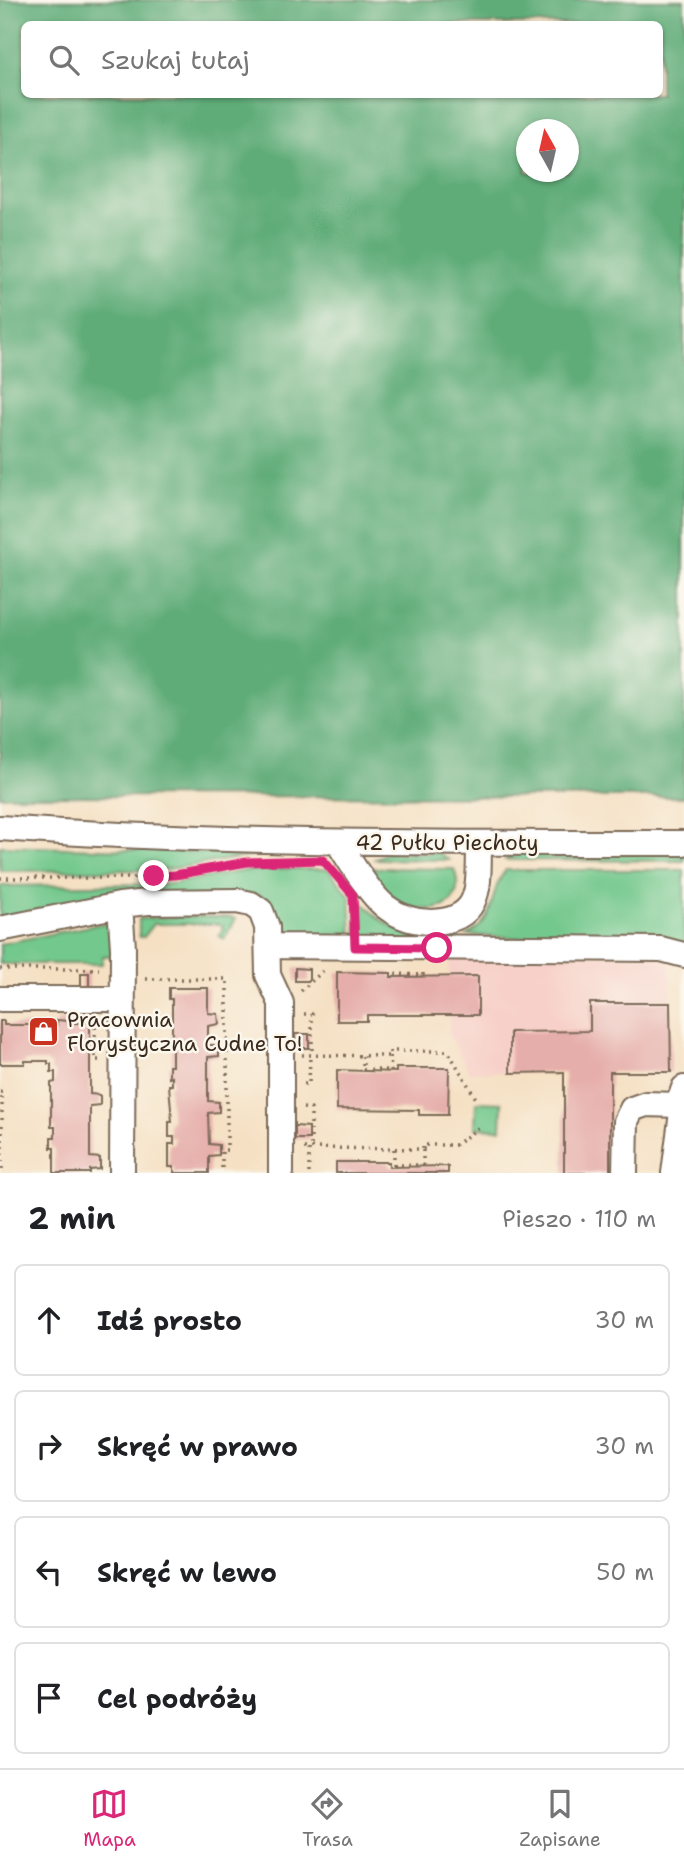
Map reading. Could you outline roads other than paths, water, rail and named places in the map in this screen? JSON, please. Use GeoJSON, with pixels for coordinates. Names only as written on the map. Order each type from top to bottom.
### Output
{"type":"FeatureCollection","features":[{"type":"Feature","properties":{"kind":"street","name":"42 Pułku Piechoty"},"geometry":{"type":"LineString","coordinates":[[0,828],[123,837],[338,842],[684,843]]}},
{"type":"Feature","properties":{"kind":"street"},"geometry":{"type":"LineString","coordinates":[[338,842],[384,906],[399,916],[423,922],[458,918],[468,910],[474,900],[477,884],[479,843]]}},
{"type":"Feature","properties":{"kind":"street"},"geometry":{"type":"LineString","coordinates":[[0,929],[148,902],[237,901],[251,904],[261,911],[267,927],[268,975],[281,1003],[281,1173]]}},
{"type":"Feature","properties":{"kind":"street"},"geometry":{"type":"LineString","coordinates":[[120,905],[126,976],[122,1173]]}},
{"type":"Feature","properties":{"kind":"street"},"geometry":{"type":"LineString","coordinates":[[268,946],[286,944],[662,949],[684,955]]}},
{"type":"Feature","properties":{"kind":"street"},"geometry":{"type":"LineString","coordinates":[[0,999],[126,976]]}},
{"type":"Feature","properties":{"kind":"street"},"geometry":{"type":"LineString","coordinates":[[625,1173],[626,1121],[632,1109],[681,1097],[682,1112],[674,1173]]}},
{"type":"Feature","properties":{"kind":"place","name":"Pracownia Florystyczna Cudne To!"},"geometry":{"type":"Point","coordinates":[44,1032]}}]}
